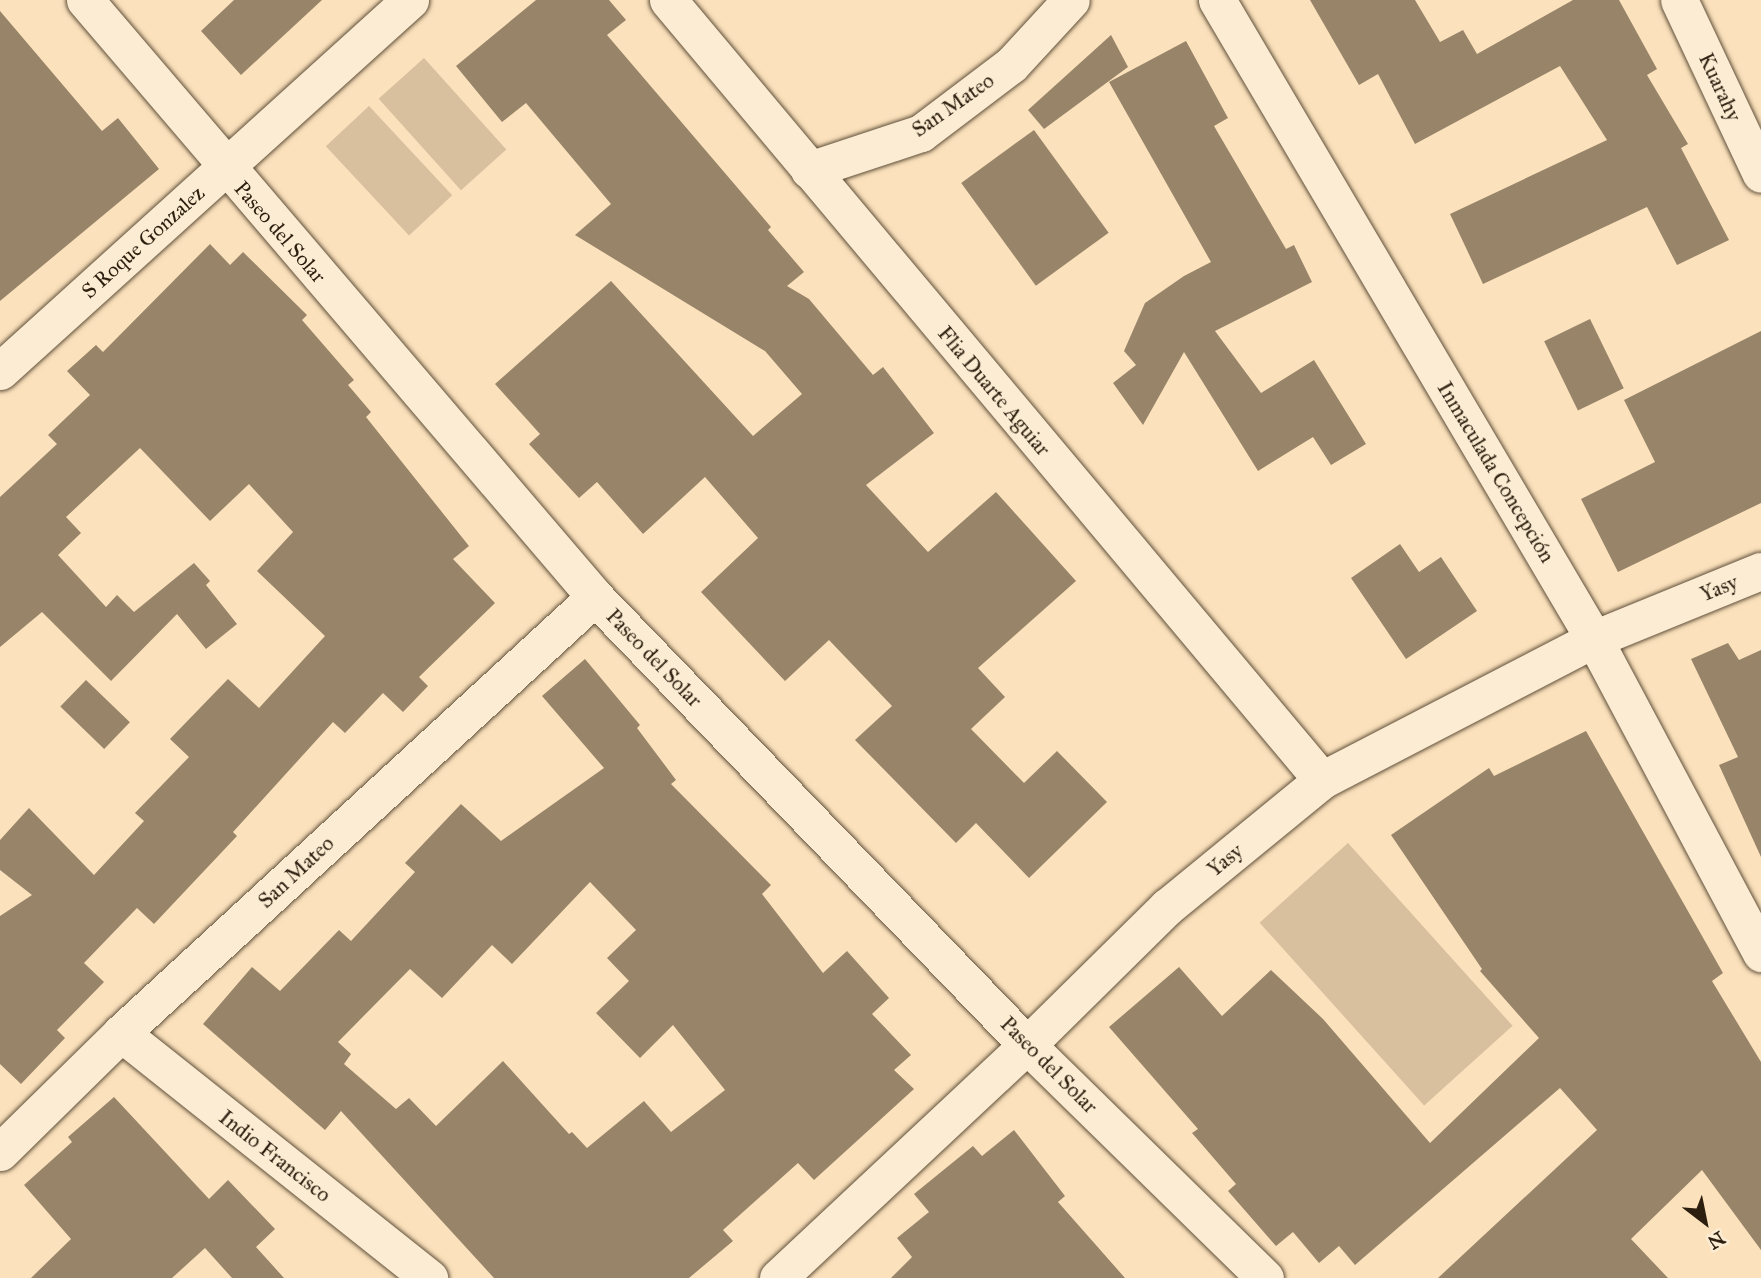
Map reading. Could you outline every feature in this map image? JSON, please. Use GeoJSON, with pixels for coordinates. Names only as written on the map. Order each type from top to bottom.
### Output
{"type":"FeatureCollection","features":[{"type":"Feature","properties":{"kind":"street","name":"Paseo del Solar"},"geometry":{"type":"LineString","coordinates":[[85,0],[225,168],[595,597],[1027,1045],[1265,1278]]}},
{"type":"Feature","properties":{"kind":"street","name":"S Roque Gonzalez"},"geometry":{"type":"LineString","coordinates":[[0,371],[410,0]]}},
{"type":"Feature","properties":{"kind":"street","name":"Flia Duarte Aguiar"},"geometry":{"type":"LineString","coordinates":[[668,0],[1322,780]]}},
{"type":"Feature","properties":{"kind":"street","name":"San Mateo"},"geometry":{"type":"LineString","coordinates":[[809,170],[921,133],[1011,65],[1070,0]]}},
{"type":"Feature","properties":{"kind":"street","name":"Inmaculada Concepción"},"geometry":{"type":"LineString","coordinates":[[1217,0],[1594,639],[1761,953]]}},
{"type":"Feature","properties":{"kind":"street","name":"Kuarahy"},"geometry":{"type":"LineString","coordinates":[[1679,0],[1761,174]]}},
{"type":"Feature","properties":{"kind":"street","name":"Yasy"},"geometry":{"type":"LineString","coordinates":[[778,1278],[1027,1045],[1167,907],[1322,780],[1594,639],[1761,571]]}},
{"type":"Feature","properties":{"kind":"street","name":"San Mateo"},"geometry":{"type":"LineString","coordinates":[[0,1152],[121,1033],[595,597]]}},
{"type":"Feature","properties":{"kind":"street","name":"Indio Francisco"},"geometry":{"type":"LineString","coordinates":[[121,1033],[429,1278]]}},
{"type":"Feature","properties":{"kind":"shaded area"},"geometry":{"type":"Polygon","coordinates":[[[424,58],[506,149],[461,190],[379,99],[424,58]]]}},
{"type":"Feature","properties":{"kind":"shaded area"},"geometry":{"type":"Polygon","coordinates":[[[369,106],[452,195],[409,235],[326,146],[369,106]]]}},
{"type":"Feature","properties":{"kind":"shaded area"},"geometry":{"type":"Polygon","coordinates":[[[1348,843],[1513,1026],[1424,1105],[1260,923],[1348,843]]]}},
{"type":"Feature","properties":{"kind":"building"},"geometry":{"type":"Polygon","coordinates":[[[234,0],[322,0],[241,75],[201,31],[234,0]]]}},
{"type":"Feature","properties":{"kind":"building"},"geometry":{"type":"Polygon","coordinates":[[[536,0],[609,0],[626,20],[607,35],[771,227],[768,230],[804,272],[787,286],[809,299],[873,375],[883,367],[934,433],[866,485],[928,552],[996,492],[1076,581],[978,668],[1005,697],[971,729],[1024,783],[1057,751],[1107,802],[1029,878],[976,823],[956,843],[855,740],[892,706],[829,640],[785,681],[701,592],[758,538],[705,477],[643,534],[597,482],[579,498],[529,444],[540,434],[495,384],[611,281],[753,436],[802,394],[765,351],[575,235],[611,204],[526,103],[502,122],[456,66],[536,0]]]}},
{"type":"Feature","properties":{"kind":"building"},"geometry":{"type":"Polygon","coordinates":[[[1310,0],[1415,0],[1440,42],[1463,30],[1477,54],[1573,0],[1619,0],[1657,69],[1647,75],[1688,144],[1681,148],[1729,240],[1677,265],[1647,207],[1483,284],[1450,214],[1607,140],[1560,66],[1415,144],[1378,74],[1359,85],[1310,0]]]}},
{"type":"Feature","properties":{"kind":"building"},"geometry":{"type":"Polygon","coordinates":[[[0,11],[102,131],[118,118],[159,169],[0,301],[0,11]]]}},
{"type":"Feature","properties":{"kind":"building"},"geometry":{"type":"Polygon","coordinates":[[[1111,35],[1128,67],[1044,129],[1028,110],[1111,35]]]}},
{"type":"Feature","properties":{"kind":"building"},"geometry":{"type":"Polygon","coordinates":[[[1186,41],[1228,118],[1214,126],[1286,249],[1294,245],[1312,282],[1215,331],[1261,393],[1314,360],[1366,444],[1331,465],[1313,437],[1258,471],[1184,352],[1143,425],[1113,383],[1136,365],[1124,351],[1145,303],[1184,276],[1211,262],[1109,82],[1186,41]]]}},
{"type":"Feature","properties":{"kind":"building"},"geometry":{"type":"Polygon","coordinates":[[[1034,130],[1109,233],[1036,286],[961,183],[1034,130]]]}},
{"type":"Feature","properties":{"kind":"building"},"geometry":{"type":"Polygon","coordinates":[[[210,244],[230,265],[243,252],[307,315],[302,320],[354,380],[348,385],[371,412],[366,417],[469,546],[453,559],[495,603],[419,677],[428,686],[403,712],[383,693],[345,733],[333,722],[233,832],[237,836],[154,924],[137,908],[84,963],[104,982],[57,1030],[65,1038],[21,1084],[0,1064],[0,916],[32,895],[0,870],[0,840],[29,808],[94,875],[144,821],[135,813],[189,757],[170,739],[228,679],[259,708],[325,636],[257,571],[293,532],[249,484],[210,521],[140,448],[66,517],[81,533],[58,555],[106,607],[117,595],[134,612],[194,563],[210,581],[206,585],[237,624],[206,649],[177,614],[111,681],[42,612],[0,647],[0,497],[57,444],[48,435],[90,395],[67,371],[96,345],[103,352],[210,244]]]}},
{"type":"Feature","properties":{"kind":"building"},"geometry":{"type":"Polygon","coordinates":[[[1590,319],[1624,388],[1578,411],[1544,341],[1590,319]]]}},
{"type":"Feature","properties":{"kind":"building"},"geometry":{"type":"Polygon","coordinates":[[[1761,331],[1761,503],[1618,572],[1581,499],[1655,462],[1624,400],[1761,331]]]}},
{"type":"Feature","properties":{"kind":"building"},"geometry":{"type":"Polygon","coordinates":[[[1400,544],[1419,572],[1441,557],[1477,611],[1406,659],[1351,578],[1400,544]]]}},
{"type":"Feature","properties":{"kind":"building"},"geometry":{"type":"Polygon","coordinates":[[[1728,643],[1739,660],[1761,650],[1761,857],[1719,765],[1738,757],[1691,659],[1728,643]]]}},
{"type":"Feature","properties":{"kind":"building"},"geometry":{"type":"Polygon","coordinates":[[[585,659],[640,725],[637,728],[676,780],[671,784],[771,885],[762,894],[823,973],[847,951],[889,998],[872,1014],[911,1055],[894,1070],[914,1089],[814,1180],[798,1163],[723,1230],[733,1241],[689,1278],[494,1278],[341,1111],[325,1130],[203,1024],[252,967],[280,991],[339,930],[351,941],[415,872],[405,863],[461,804],[501,841],[604,768],[542,696],[585,659]],[[590,882],[512,964],[492,945],[442,998],[410,969],[338,1042],[351,1054],[344,1064],[396,1109],[409,1098],[436,1126],[503,1061],[569,1134],[572,1132],[587,1148],[644,1101],[671,1132],[725,1090],[673,1025],[640,1058],[596,1013],[629,981],[607,958],[636,930],[590,882]]]}},
{"type":"Feature","properties":{"kind":"building"},"geometry":{"type":"Polygon","coordinates":[[[86,680],[130,722],[104,749],[60,707],[86,680]]]}},
{"type":"Feature","properties":{"kind":"building"},"geometry":{"type":"Polygon","coordinates":[[[1586,731],[1723,973],[1712,981],[1761,1062],[1761,1250],[1702,1170],[1631,1239],[1668,1278],[1438,1278],[1597,1130],[1560,1088],[1355,1265],[1339,1246],[1319,1263],[1293,1232],[1276,1246],[1228,1191],[1236,1184],[1192,1133],[1198,1129],[1109,1027],[1179,967],[1222,1016],[1271,970],[1323,1019],[1430,1143],[1539,1038],[1480,971],[1482,969],[1391,835],[1489,768],[1494,776],[1586,731]]]}},
{"type":"Feature","properties":{"kind":"building"},"geometry":{"type":"Polygon","coordinates":[[[114,1097],[209,1199],[228,1180],[275,1229],[256,1247],[284,1278],[232,1278],[205,1248],[172,1278],[31,1278],[71,1239],[24,1185],[72,1142],[68,1137],[114,1097]]]}},
{"type":"Feature","properties":{"kind":"building"},"geometry":{"type":"Polygon","coordinates":[[[1014,1130],[1065,1196],[1058,1202],[1125,1278],[891,1278],[912,1257],[897,1238],[929,1212],[914,1194],[973,1146],[982,1156],[1014,1130]]]}}]}
